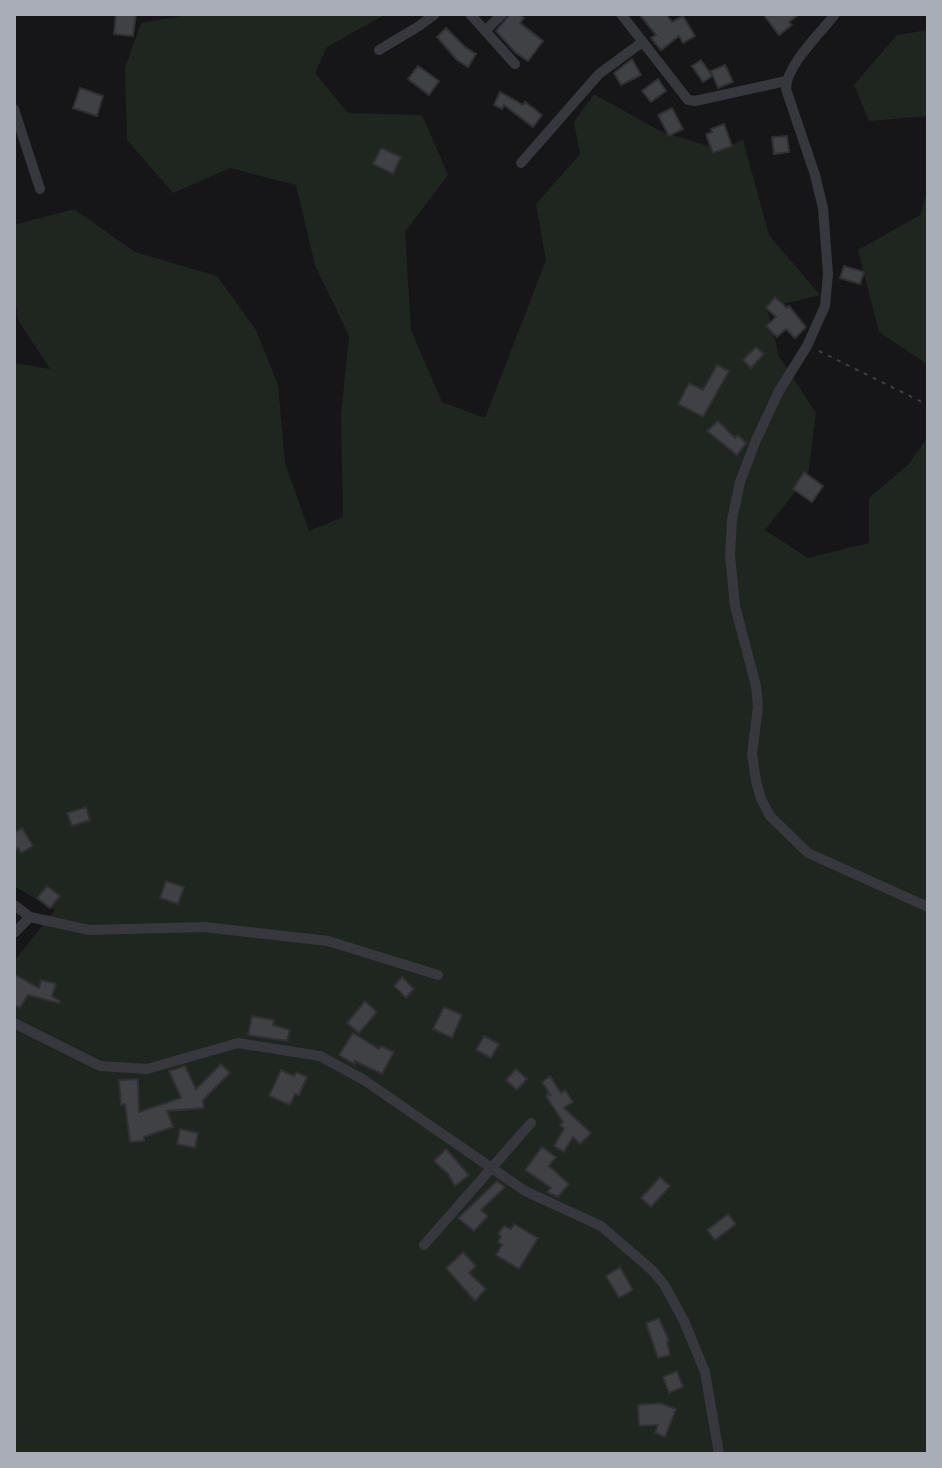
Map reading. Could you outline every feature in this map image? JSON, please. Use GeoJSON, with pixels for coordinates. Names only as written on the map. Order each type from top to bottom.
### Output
{"type":"FeatureCollection","features":[{"type":"Feature","properties":{"kind":"street"},"geometry":{"type":"LineString","coordinates":[[379,50],[435,14]]}},
{"type":"Feature","properties":{"kind":"street"},"geometry":{"type":"LineString","coordinates":[[470,14],[515,64]]}},
{"type":"Feature","properties":{"kind":"street"},"geometry":{"type":"LineString","coordinates":[[485,31],[502,14]]}},
{"type":"Feature","properties":{"kind":"street"},"geometry":{"type":"LineString","coordinates":[[621,14],[688,100],[786,81]]}},
{"type":"Feature","properties":{"kind":"street"},"geometry":{"type":"LineString","coordinates":[[835,14],[794,65],[786,81],[823,208],[828,274],[825,306],[807,346],[779,391],[740,482],[732,520],[730,555],[735,606],[756,686],[758,707],[752,754],[756,781],[770,816],[808,853],[928,907]]}},
{"type":"Feature","properties":{"kind":"street"},"geometry":{"type":"LineString","coordinates":[[521,163],[599,74],[641,43]]}},
{"type":"Feature","properties":{"kind":"street"},"geometry":{"type":"LineString","coordinates":[[14,109],[40,189]]}},
{"type":"Feature","properties":{"kind":"street"},"geometry":{"type":"LineString","coordinates":[[14,905],[30,917],[89,930],[204,927],[293,935],[328,941],[438,975]]}},
{"type":"Feature","properties":{"kind":"street"},"geometry":{"type":"LineString","coordinates":[[14,933],[30,917]]}},
{"type":"Feature","properties":{"kind":"street"},"geometry":{"type":"LineString","coordinates":[[14,1023],[100,1066],[129,1070],[147,1069],[238,1043],[320,1056],[406,1107],[492,1169],[546,1203],[572,1210],[601,1226],[653,1271],[684,1321],[705,1372],[719,1454]]}},
{"type":"Feature","properties":{"kind":"street"},"geometry":{"type":"LineString","coordinates":[[424,1245],[531,1123]]}},
{"type":"Feature","properties":{"kind":"path"},"geometry":{"type":"LineString","coordinates":[[807,346],[928,405]]}},
{"type":"Feature","properties":{"kind":"shaded area"},"geometry":{"type":"Polygon","coordinates":[[[195,14],[386,14],[327,47],[315,73],[348,113],[422,115],[448,175],[405,232],[411,330],[442,402],[485,418],[546,260],[536,204],[580,154],[574,122],[594,94],[660,131],[720,150],[743,140],[769,235],[820,295],[767,308],[779,356],[816,413],[808,476],[765,530],[808,558],[869,543],[869,498],[908,465],[928,437],[928,1454],[14,1454],[14,961],[55,910],[14,886],[14,363],[50,369],[18,320],[14,286],[14,225],[74,209],[135,252],[217,276],[256,330],[278,385],[285,463],[309,531],[343,517],[341,416],[349,336],[315,265],[296,185],[230,168],[173,193],[127,140],[125,68],[141,23],[195,14]]]}},
{"type":"Feature","properties":{"kind":"shaded area"},"geometry":{"type":"Polygon","coordinates":[[[928,30],[928,116],[869,121],[854,85],[897,35],[928,30]]]}},
{"type":"Feature","properties":{"kind":"shaded area"},"geometry":{"type":"Polygon","coordinates":[[[928,189],[928,365],[879,332],[858,250],[920,215],[928,189]]]}},
{"type":"Feature","properties":{"kind":"building"},"geometry":{"type":"Polygon","coordinates":[[[116,14],[136,14],[133,36],[114,34],[116,14]]]}},
{"type":"Feature","properties":{"kind":"building"},"geometry":{"type":"Polygon","coordinates":[[[510,14],[524,18],[520,23],[543,41],[528,61],[496,31],[510,14]]]}},
{"type":"Feature","properties":{"kind":"building"},"geometry":{"type":"Polygon","coordinates":[[[639,14],[666,14],[672,22],[683,16],[695,36],[683,43],[679,36],[661,50],[651,38],[656,35],[639,14]]]}},
{"type":"Feature","properties":{"kind":"building"},"geometry":{"type":"Polygon","coordinates":[[[763,14],[799,14],[789,22],[792,25],[779,35],[763,14]]]}},
{"type":"Feature","properties":{"kind":"building"},"geometry":{"type":"Polygon","coordinates":[[[446,28],[476,54],[468,67],[457,60],[437,37],[446,28]]]}},
{"type":"Feature","properties":{"kind":"building"},"geometry":{"type":"Polygon","coordinates":[[[632,59],[641,75],[621,85],[614,73],[632,59]]]}},
{"type":"Feature","properties":{"kind":"building"},"geometry":{"type":"Polygon","coordinates":[[[701,60],[712,76],[703,82],[692,66],[701,60]]]}},
{"type":"Feature","properties":{"kind":"building"},"geometry":{"type":"Polygon","coordinates":[[[725,65],[733,82],[718,88],[711,71],[725,65]]]}},
{"type":"Feature","properties":{"kind":"building"},"geometry":{"type":"Polygon","coordinates":[[[418,66],[439,81],[429,95],[408,79],[418,66]]]}},
{"type":"Feature","properties":{"kind":"building"},"geometry":{"type":"Polygon","coordinates":[[[658,79],[666,91],[651,102],[642,91],[658,79]]]}},
{"type":"Feature","properties":{"kind":"building"},"geometry":{"type":"Polygon","coordinates":[[[80,88],[103,96],[97,116],[73,108],[80,88]]]}},
{"type":"Feature","properties":{"kind":"building"},"geometry":{"type":"Polygon","coordinates":[[[500,92],[523,105],[525,102],[542,115],[533,127],[504,105],[502,109],[494,105],[500,92]]]}},
{"type":"Feature","properties":{"kind":"building"},"geometry":{"type":"Polygon","coordinates":[[[672,108],[683,129],[669,136],[658,115],[672,108]]]}},
{"type":"Feature","properties":{"kind":"building"},"geometry":{"type":"Polygon","coordinates":[[[724,124],[732,146],[713,153],[706,134],[724,124]]]}},
{"type":"Feature","properties":{"kind":"building"},"geometry":{"type":"Polygon","coordinates":[[[787,136],[789,152],[774,154],[772,137],[787,136]]]}},
{"type":"Feature","properties":{"kind":"building"},"geometry":{"type":"Polygon","coordinates":[[[381,148],[401,157],[393,174],[373,164],[381,148]]]}},
{"type":"Feature","properties":{"kind":"building"},"geometry":{"type":"Polygon","coordinates":[[[844,266],[864,272],[860,284],[840,278],[844,266]]]}},
{"type":"Feature","properties":{"kind":"building"},"geometry":{"type":"Polygon","coordinates":[[[775,297],[787,308],[789,306],[806,327],[795,338],[786,329],[777,337],[766,326],[776,317],[766,308],[775,297]]]}},
{"type":"Feature","properties":{"kind":"building"},"geometry":{"type":"Polygon","coordinates":[[[756,347],[764,354],[751,368],[743,360],[756,347]]]}},
{"type":"Feature","properties":{"kind":"building"},"geometry":{"type":"Polygon","coordinates":[[[717,365],[729,371],[703,417],[678,404],[689,383],[703,390],[717,365]]]}},
{"type":"Feature","properties":{"kind":"building"},"geometry":{"type":"Polygon","coordinates":[[[718,421],[735,438],[738,435],[746,443],[737,455],[707,431],[718,421]]]}},
{"type":"Feature","properties":{"kind":"building"},"geometry":{"type":"Polygon","coordinates":[[[804,472],[823,486],[812,502],[793,489],[804,472]]]}},
{"type":"Feature","properties":{"kind":"building"},"geometry":{"type":"Polygon","coordinates":[[[86,807],[90,820],[72,826],[67,813],[86,807]]]}},
{"type":"Feature","properties":{"kind":"building"},"geometry":{"type":"Polygon","coordinates":[[[22,828],[33,846],[21,853],[18,848],[14,851],[14,833],[22,828]]]}},
{"type":"Feature","properties":{"kind":"building"},"geometry":{"type":"Polygon","coordinates":[[[166,881],[184,887],[178,904],[160,898],[166,881]]]}},
{"type":"Feature","properties":{"kind":"building"},"geometry":{"type":"Polygon","coordinates":[[[47,886],[60,896],[50,908],[37,898],[47,886]]]}},
{"type":"Feature","properties":{"kind":"building"},"geometry":{"type":"Polygon","coordinates":[[[14,974],[39,988],[41,980],[56,984],[52,996],[59,1003],[28,995],[20,1008],[14,1005],[14,974]]]}},
{"type":"Feature","properties":{"kind":"building"},"geometry":{"type":"Polygon","coordinates":[[[402,977],[414,989],[406,998],[394,986],[402,977]]]}},
{"type":"Feature","properties":{"kind":"building"},"geometry":{"type":"Polygon","coordinates":[[[365,1001],[377,1012],[359,1033],[347,1023],[365,1001]]]}},
{"type":"Feature","properties":{"kind":"building"},"geometry":{"type":"Polygon","coordinates":[[[444,1007],[462,1015],[452,1038],[433,1029],[444,1007]]]}},
{"type":"Feature","properties":{"kind":"building"},"geometry":{"type":"Polygon","coordinates":[[[252,1016],[274,1020],[273,1025],[290,1030],[287,1041],[248,1035],[252,1016]]]}},
{"type":"Feature","properties":{"kind":"building"},"geometry":{"type":"Polygon","coordinates":[[[353,1033],[379,1049],[381,1046],[394,1052],[382,1074],[339,1055],[353,1033]]]}},
{"type":"Feature","properties":{"kind":"building"},"geometry":{"type":"Polygon","coordinates":[[[484,1036],[499,1044],[491,1058],[476,1050],[484,1036]]]}},
{"type":"Feature","properties":{"kind":"building"},"geometry":{"type":"Polygon","coordinates":[[[221,1064],[230,1073],[203,1100],[204,1108],[167,1111],[173,1127],[144,1137],[144,1141],[130,1142],[119,1080],[138,1079],[139,1112],[181,1098],[169,1071],[185,1066],[196,1089],[221,1064]]]}},
{"type":"Feature","properties":{"kind":"building"},"geometry":{"type":"Polygon","coordinates":[[[516,1069],[527,1079],[517,1090],[506,1080],[516,1069]]]}},
{"type":"Feature","properties":{"kind":"building"},"geometry":{"type":"Polygon","coordinates":[[[281,1070],[294,1076],[296,1072],[307,1077],[299,1095],[295,1094],[290,1105],[269,1096],[281,1070]]]}},
{"type":"Feature","properties":{"kind":"building"},"geometry":{"type":"Polygon","coordinates":[[[550,1076],[561,1093],[565,1090],[573,1102],[564,1108],[591,1133],[580,1144],[573,1137],[564,1152],[554,1146],[564,1129],[560,1125],[563,1122],[546,1096],[548,1093],[551,1096],[542,1082],[550,1076]]]}},
{"type":"Feature","properties":{"kind":"building"},"geometry":{"type":"Polygon","coordinates":[[[180,1129],[198,1133],[195,1148],[177,1144],[180,1129]]]}},
{"type":"Feature","properties":{"kind":"building"},"geometry":{"type":"Polygon","coordinates":[[[542,1147],[556,1157],[549,1166],[569,1184],[558,1197],[547,1192],[551,1188],[525,1170],[542,1147]]]}},
{"type":"Feature","properties":{"kind":"building"},"geometry":{"type":"Polygon","coordinates":[[[446,1149],[469,1175],[455,1186],[434,1161],[446,1149]]]}},
{"type":"Feature","properties":{"kind":"building"},"geometry":{"type":"Polygon","coordinates":[[[660,1177],[670,1186],[651,1207],[641,1198],[660,1177]]]}},
{"type":"Feature","properties":{"kind":"building"},"geometry":{"type":"Polygon","coordinates":[[[497,1181],[505,1187],[481,1210],[488,1216],[474,1231],[458,1218],[497,1181]]]}},
{"type":"Feature","properties":{"kind":"building"},"geometry":{"type":"Polygon","coordinates":[[[728,1214],[736,1224],[715,1240],[707,1230],[728,1214]]]}},
{"type":"Feature","properties":{"kind":"building"},"geometry":{"type":"Polygon","coordinates":[[[514,1224],[538,1238],[519,1269],[496,1255],[502,1245],[498,1242],[501,1236],[498,1234],[504,1226],[511,1229],[514,1224]]]}},
{"type":"Feature","properties":{"kind":"building"},"geometry":{"type":"Polygon","coordinates":[[[463,1252],[476,1266],[469,1273],[486,1289],[475,1301],[446,1268],[463,1252]]]}},
{"type":"Feature","properties":{"kind":"building"},"geometry":{"type":"Polygon","coordinates":[[[620,1267],[633,1290],[619,1298],[606,1276],[620,1267]]]}},
{"type":"Feature","properties":{"kind":"building"},"geometry":{"type":"Polygon","coordinates":[[[659,1318],[669,1341],[670,1355],[658,1358],[646,1323],[659,1318]]]}},
{"type":"Feature","properties":{"kind":"building"},"geometry":{"type":"Polygon","coordinates":[[[677,1371],[683,1387],[669,1393],[663,1377],[677,1371]]]}},
{"type":"Feature","properties":{"kind":"building"},"geometry":{"type":"Polygon","coordinates":[[[660,1403],[676,1409],[665,1437],[655,1433],[658,1425],[639,1426],[638,1405],[660,1403]]]}}]}
